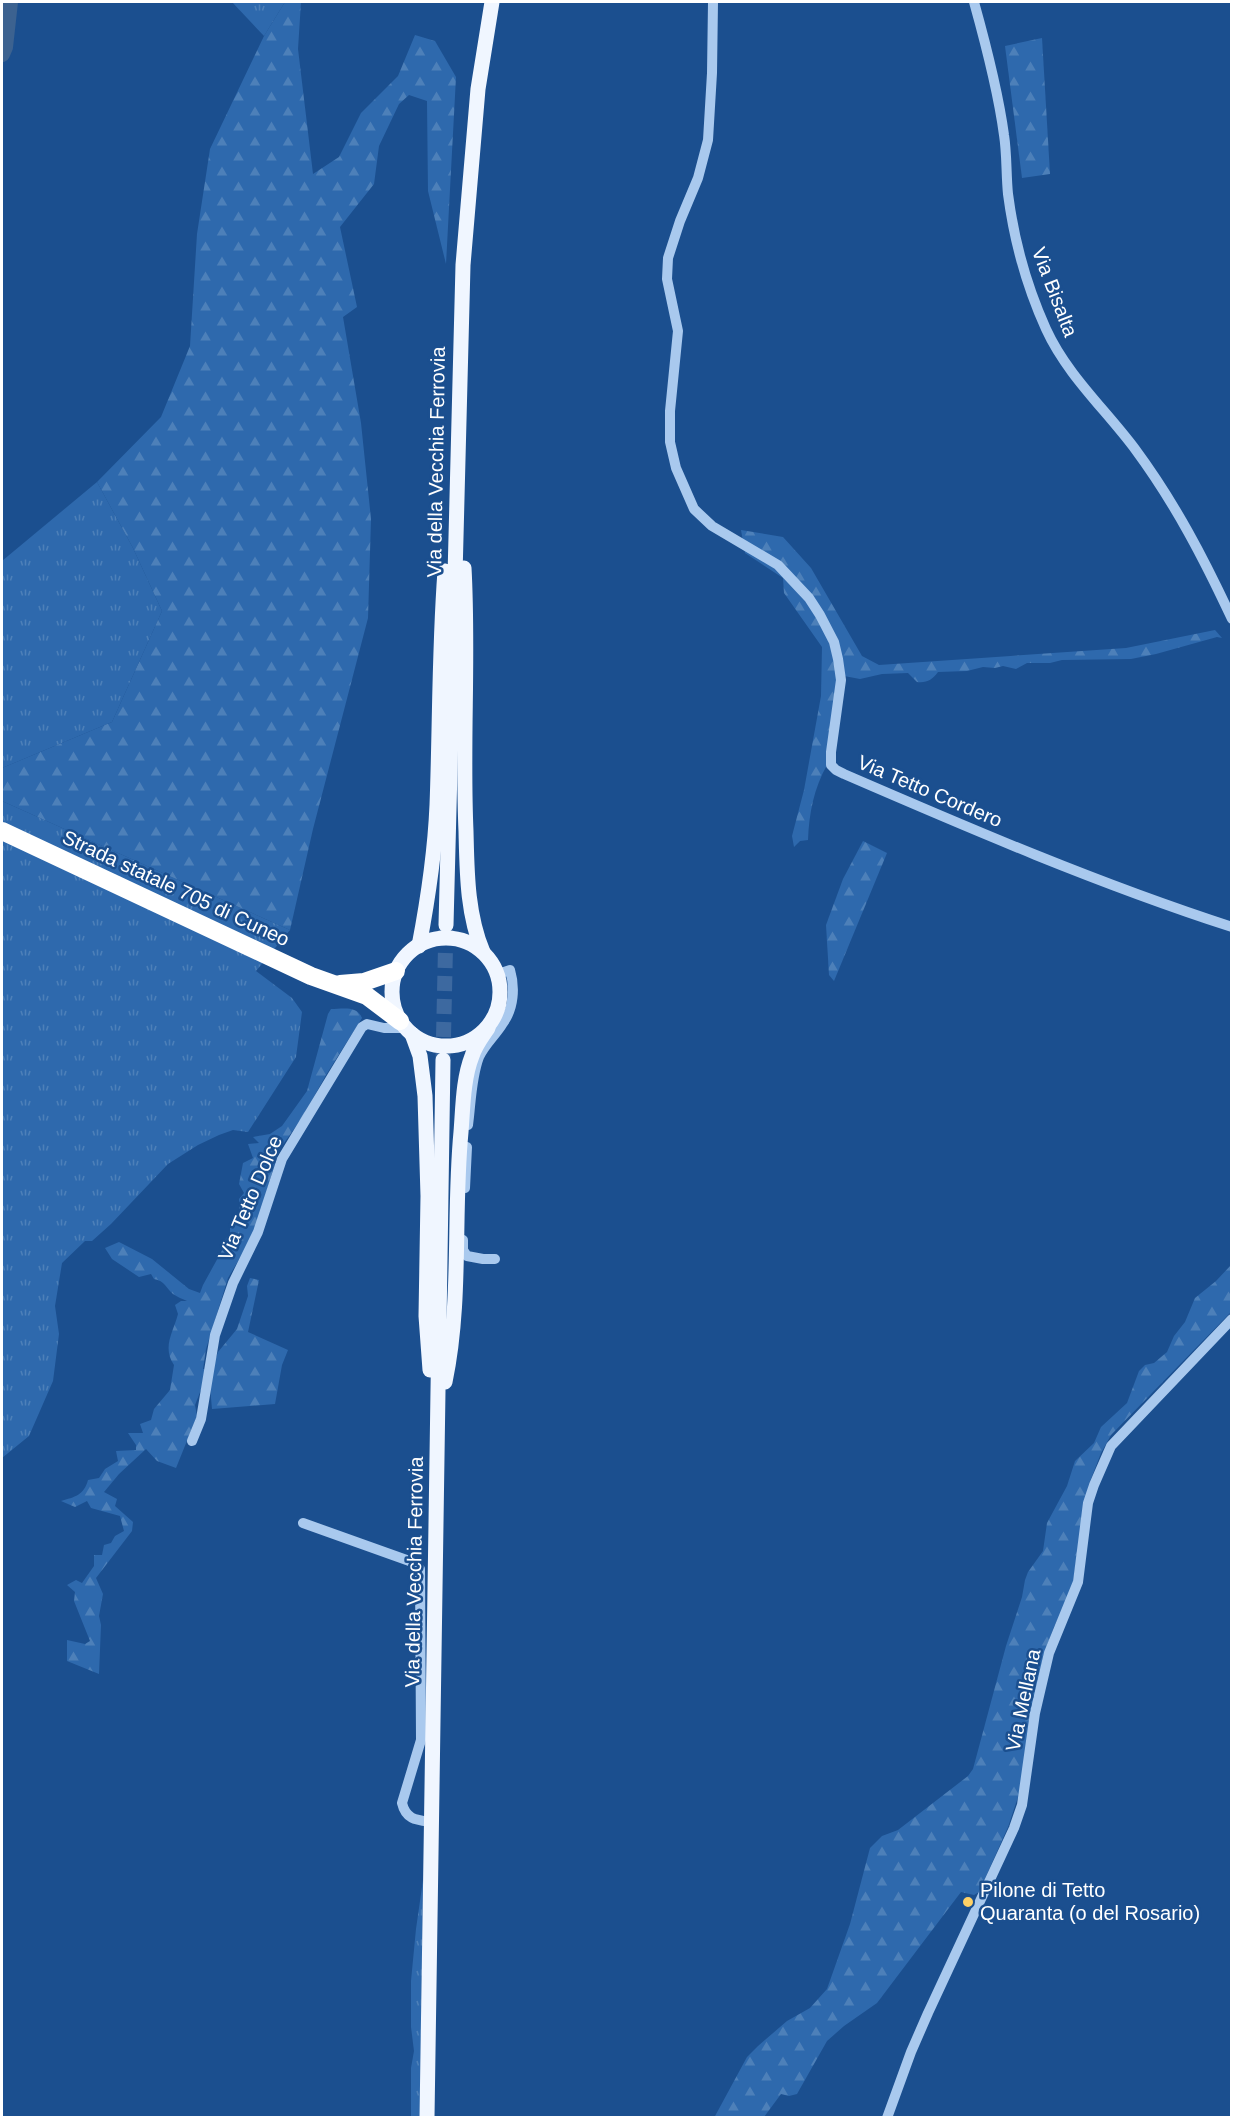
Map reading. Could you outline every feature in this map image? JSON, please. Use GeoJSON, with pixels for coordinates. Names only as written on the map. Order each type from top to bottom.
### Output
{"type":"FeatureCollection","features":[{"type":"Feature","properties":{"kind":"highway","name":"Strada statale 705 di Cuneo"},"geometry":{"type":"LineString","coordinates":[[2,831],[310,976],[367,996],[406,1028]]}},
{"type":"Feature","properties":{"kind":"highway"},"geometry":{"type":"LineString","coordinates":[[331,984],[356,984],[396,972]]}},
{"type":"Feature","properties":{"kind":"main road","name":"Via della Vecchia Ferrovia"},"geometry":{"type":"LineString","coordinates":[[446,925],[460,323],[469,177],[478,89],[492,2]]}},
{"type":"Feature","properties":{"kind":"main road"},"geometry":{"type":"LineString","coordinates":[[419,946],[429,896],[437,806],[441,620],[446,559],[448,474],[458,440]]}},
{"type":"Feature","properties":{"kind":"main road"},"geometry":{"type":"LineString","coordinates":[[437,1417],[451,1347],[457,1170],[463,1102],[472,1054],[496,1014],[501,998],[498,974],[483,952],[474,927],[469,898],[465,792],[467,620],[464,567],[465,475],[458,440]]}},
{"type":"Feature","properties":{"kind":"main road"},"geometry":{"type":"LineString","coordinates":[[437,1417],[427,1333],[428,1196],[425,1096],[420,1056],[392,997],[396,972],[408,954],[419,946],[435,939],[452,938],[469,943],[483,952]]}},
{"type":"Feature","properties":{"kind":"main road"},"geometry":{"type":"LineString","coordinates":[[406,1028],[434,1045],[451,1046],[467,1042],[488,1028]]}},
{"type":"Feature","properties":{"kind":"main road","name":"Via della Vecchia Ferrovia"},"geometry":{"type":"LineString","coordinates":[[427,2118],[443,1060]]}},
{"type":"Feature","properties":{"kind":"street","name":"Via Tetto Cordero"},"geometry":{"type":"LineString","coordinates":[[713,2],[708,140],[698,178],[680,220],[668,258],[667,279],[678,331],[670,411],[670,442],[676,468],[694,509],[712,526],[783,569],[809,598],[834,642],[841,680],[831,765],[844,774],[958,824],[1170,907],[1232,927]]}},
{"type":"Feature","properties":{"kind":"street","name":"Via Bisalta"},"geometry":{"type":"LineString","coordinates":[[974,2],[987,51],[1004,136],[1014,233],[1027,279],[1046,329],[1072,373],[1135,449],[1162,487],[1204,559],[1232,620]]}},
{"type":"Feature","properties":{"kind":"street"},"geometry":{"type":"LineString","coordinates":[[495,1259],[467,1256],[462,1243],[468,1127],[475,1070],[485,1047],[504,1022],[513,994],[510,970],[498,974]]}},
{"type":"Feature","properties":{"kind":"street","name":"Via Tetto Dolce"},"geometry":{"type":"LineString","coordinates":[[192,1441],[201,1419],[215,1335],[233,1283],[258,1232],[282,1158],[362,1027],[368,1024],[384,1028],[406,1028]]}},
{"type":"Feature","properties":{"kind":"street","name":"Via Mellana"},"geometry":{"type":"LineString","coordinates":[[887,2118],[911,2052],[1014,1828],[1022,1805],[1035,1713],[1049,1653],[1078,1582],[1088,1503],[1098,1475],[1111,1446],[1232,1319]]}},
{"type":"Feature","properties":{"kind":"street"},"geometry":{"type":"LineString","coordinates":[[303,1523],[415,1563],[420,1569],[421,1740],[402,1803],[404,1811],[410,1818],[432,1822]]}},
{"type":"Feature","properties":{"kind":"green space"},"geometry":{"type":"Polygon","coordinates":[[[232,2],[285,2],[264,36],[232,2]]]}},
{"type":"Feature","properties":{"kind":"green space"},"geometry":{"type":"Polygon","coordinates":[[[285,2],[301,2],[298,49],[313,174],[339,157],[361,113],[398,76],[415,35],[435,41],[456,77],[446,264],[428,191],[427,101],[409,95],[399,104],[379,146],[374,184],[340,227],[357,307],[343,317],[361,423],[371,519],[368,618],[313,829],[290,930],[2,801],[2,768],[112,722],[162,611],[133,548],[97,482],[161,417],[190,346],[197,234],[210,149],[264,36],[285,2]]]}},
{"type":"Feature","properties":{"kind":"green space"},"geometry":{"type":"Polygon","coordinates":[[[1042,38],[1050,174],[1022,178],[1005,46],[1042,38]]]}},
{"type":"Feature","properties":{"kind":"green space"},"geometry":{"type":"Polygon","coordinates":[[[97,482],[133,548],[162,611],[112,722],[2,768],[2,561],[97,482]]]}},
{"type":"Feature","properties":{"kind":"green space"},"geometry":{"type":"Polygon","coordinates":[[[741,530],[783,537],[811,568],[862,656],[879,665],[1126,648],[1215,630],[1222,638],[1217,637],[1131,659],[1062,660],[1050,663],[1027,663],[1016,669],[1003,666],[938,672],[924,682],[917,682],[908,673],[882,674],[860,679],[839,675],[827,765],[813,801],[808,840],[800,841],[794,847],[792,836],[804,790],[821,696],[822,647],[784,593],[783,578],[745,553],[741,530]]]}},
{"type":"Feature","properties":{"kind":"green space"},"geometry":{"type":"Polygon","coordinates":[[[2,801],[290,930],[256,971],[292,998],[302,1012],[296,1057],[248,1132],[233,1130],[219,1135],[168,1164],[111,1224],[92,1241],[85,1241],[62,1263],[55,1306],[59,1334],[53,1381],[29,1436],[2,1458],[2,801]]]}},
{"type":"Feature","properties":{"kind":"green space"},"geometry":{"type":"Polygon","coordinates":[[[863,841],[887,853],[834,981],[829,975],[826,925],[843,879],[863,841]]]}},
{"type":"Feature","properties":{"kind":"green space"},"geometry":{"type":"Polygon","coordinates":[[[331,1009],[353,1009],[362,1018],[302,1118],[279,1150],[253,1236],[228,1278],[206,1349],[203,1369],[212,1369],[218,1352],[237,1329],[248,1296],[247,1286],[250,1278],[259,1280],[248,1332],[288,1350],[282,1365],[275,1404],[212,1409],[210,1387],[202,1387],[195,1405],[197,1416],[176,1468],[157,1461],[146,1449],[119,1474],[104,1492],[117,1499],[115,1506],[133,1522],[132,1531],[96,1578],[103,1594],[99,1616],[101,1625],[99,1674],[67,1661],[67,1640],[85,1644],[90,1641],[74,1601],[75,1592],[67,1585],[76,1580],[82,1583],[94,1566],[94,1555],[102,1555],[104,1545],[111,1543],[115,1536],[124,1531],[120,1516],[91,1508],[87,1501],[75,1507],[61,1501],[78,1495],[88,1480],[99,1478],[105,1469],[118,1461],[116,1451],[136,1450],[136,1445],[128,1433],[143,1433],[140,1424],[151,1420],[154,1409],[170,1390],[174,1365],[169,1346],[178,1314],[175,1305],[181,1301],[187,1301],[173,1294],[151,1274],[139,1277],[112,1259],[105,1248],[119,1242],[152,1259],[189,1289],[200,1293],[225,1245],[226,1238],[230,1236],[230,1228],[240,1221],[239,1199],[244,1193],[239,1184],[243,1163],[253,1158],[248,1144],[259,1143],[253,1137],[270,1134],[282,1126],[307,1091],[331,1009]]]}},
{"type":"Feature","properties":{"kind":"green space"},"geometry":{"type":"Polygon","coordinates":[[[1231,1265],[1231,1312],[1111,1435],[1101,1453],[1084,1505],[1072,1589],[1043,1656],[1021,1788],[1008,1827],[979,1892],[974,1895],[961,1892],[877,2003],[827,2041],[797,2094],[789,2096],[781,2094],[764,2117],[714,2118],[747,2057],[787,2021],[810,2008],[827,1989],[850,1924],[870,1848],[882,1836],[898,1830],[968,1776],[973,1769],[1025,1580],[1043,1551],[1047,1523],[1067,1486],[1075,1461],[1094,1443],[1101,1427],[1127,1403],[1139,1371],[1145,1365],[1154,1363],[1167,1352],[1174,1336],[1185,1322],[1195,1298],[1231,1265]]]}},
{"type":"Feature","properties":{"kind":"green space"},"geometry":{"type":"Polygon","coordinates":[[[423,1880],[420,2117],[411,2117],[411,2068],[414,2051],[411,2027],[411,1981],[423,1880]]]}},
{"type":"Feature","properties":{"kind":"waterway"},"geometry":{"type":"LineString","coordinates":[[2,54],[5,47],[10,2]]}},
{"type":"Feature","properties":{"kind":"tunnel"},"geometry":{"type":"LineString","coordinates":[[443,1060],[446,925]]}},
{"type":"Feature","properties":{"kind":"place","name":"Pilone di Tetto Quaranta (o del Rosario)"},"geometry":{"type":"Point","coordinates":[968,1902]}}]}
